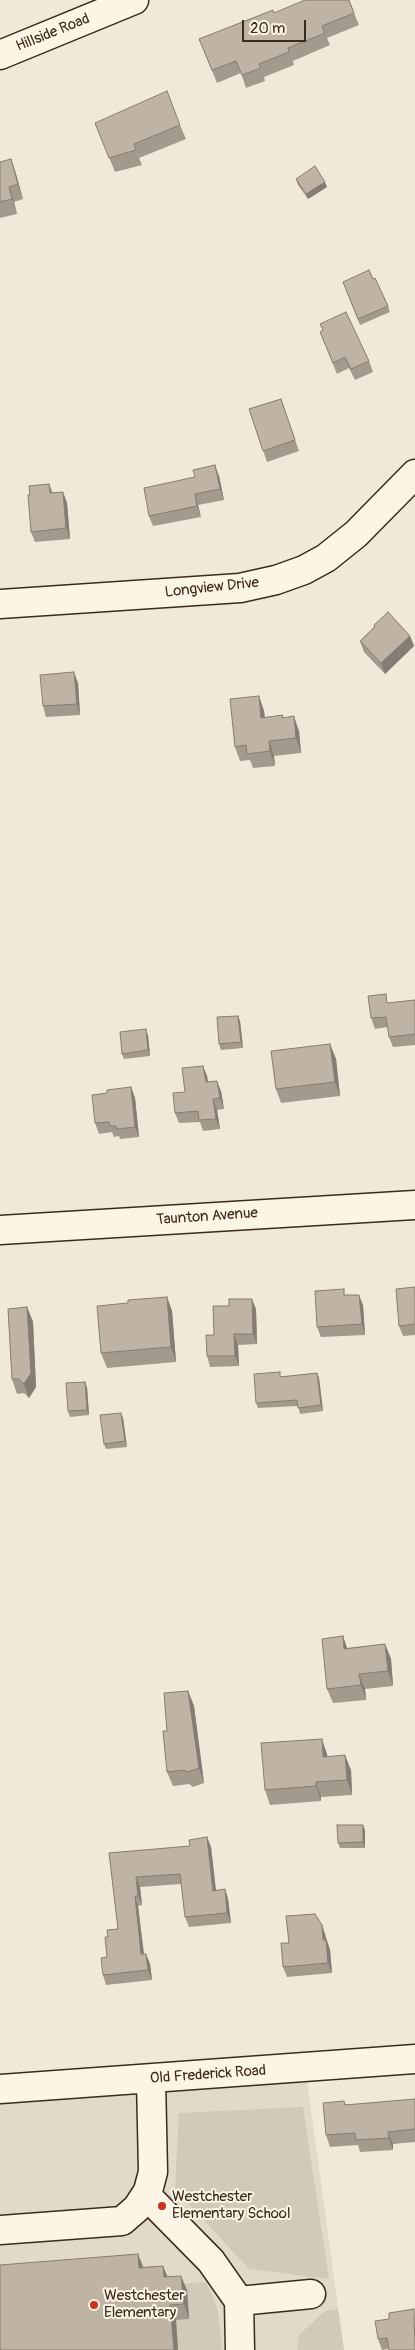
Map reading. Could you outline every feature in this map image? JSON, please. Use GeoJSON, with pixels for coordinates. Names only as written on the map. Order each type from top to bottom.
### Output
{"type":"FeatureCollection","features":[{"type":"Feature","properties":{"kind":"street","name":"Hillside Road"},"geometry":{"type":"LineString","coordinates":[[0,55],[134,0]]}},
{"type":"Feature","properties":{"kind":"street","name":"Longview Drive"},"geometry":{"type":"LineString","coordinates":[[0,604],[240,588],[276,580],[304,570],[326,558],[356,534],[415,474]]}},
{"type":"Feature","properties":{"kind":"street","name":"Taunton Avenue"},"geometry":{"type":"LineString","coordinates":[[0,1230],[415,1205]]}},
{"type":"Feature","properties":{"kind":"street","name":"Old Frederick Road"},"geometry":{"type":"LineString","coordinates":[[0,2089],[415,2059]]}},
{"type":"Feature","properties":{"kind":"street"},"geometry":{"type":"LineString","coordinates":[[0,2230],[122,2221],[137,2208],[146,2195],[153,2172],[151,2079]]}},
{"type":"Feature","properties":{"kind":"street"},"geometry":{"type":"LineString","coordinates":[[146,2195],[211,2261],[239,2301],[240,2350]]}},
{"type":"Feature","properties":{"kind":"street"},"geometry":{"type":"LineString","coordinates":[[239,2301],[311,2294]]}},
{"type":"Feature","properties":{"kind":"shaded area","name":"Westchester Elementary School"},"geometry":{"type":"Polygon","coordinates":[[[307,2081],[344,2350],[0,2350],[0,2104],[307,2081]]]}},
{"type":"Feature","properties":{"kind":"shaded area"},"geometry":{"type":"Polygon","coordinates":[[[303,2107],[329,2279],[249,2269],[175,2189],[179,2113],[303,2107]]]}},
{"type":"Feature","properties":{"kind":"shaded area"},"geometry":{"type":"Polygon","coordinates":[[[206,2282],[218,2310],[222,2350],[178,2350],[176,2320],[189,2319],[178,2284],[206,2282]]]}},
{"type":"Feature","properties":{"kind":"shaded area"},"geometry":{"type":"Polygon","coordinates":[[[338,2309],[344,2350],[297,2350],[299,2335],[325,2311],[338,2309]]]}},
{"type":"Feature","properties":{"kind":"building"},"geometry":{"type":"Polygon","coordinates":[[[305,0],[349,0],[354,13],[322,26],[325,33],[288,48],[289,52],[259,64],[261,68],[242,75],[236,61],[212,70],[199,39],[273,10],[274,13],[305,0]]]}},
{"type":"Feature","properties":{"kind":"building"},"geometry":{"type":"Polygon","coordinates":[[[167,91],[180,125],[134,144],[136,150],[109,158],[95,123],[167,91]]]}},
{"type":"Feature","properties":{"kind":"building"},"geometry":{"type":"Polygon","coordinates":[[[11,159],[18,184],[9,187],[12,199],[0,202],[0,162],[11,159]]]}},
{"type":"Feature","properties":{"kind":"building"},"geometry":{"type":"Polygon","coordinates":[[[315,166],[325,182],[306,194],[296,179],[315,166]]]}},
{"type":"Feature","properties":{"kind":"building"},"geometry":{"type":"Polygon","coordinates":[[[369,270],[373,279],[375,278],[388,306],[358,319],[343,282],[369,270]]]}},
{"type":"Feature","properties":{"kind":"building"},"geometry":{"type":"Polygon","coordinates":[[[346,312],[369,361],[351,369],[345,357],[333,363],[320,332],[323,330],[320,324],[346,312]]]}},
{"type":"Feature","properties":{"kind":"building"},"geometry":{"type":"Polygon","coordinates":[[[281,399],[295,440],[263,451],[249,409],[281,399]]]}},
{"type":"Feature","properties":{"kind":"building"},"geometry":{"type":"Polygon","coordinates":[[[215,465],[220,489],[195,494],[197,506],[149,516],[144,488],[195,477],[193,470],[215,465]]]}},
{"type":"Feature","properties":{"kind":"building"},"geometry":{"type":"Polygon","coordinates":[[[49,484],[50,493],[63,492],[66,528],[31,532],[29,486],[49,484]]]}},
{"type":"Feature","properties":{"kind":"building"},"geometry":{"type":"Polygon","coordinates":[[[388,612],[410,636],[381,663],[360,641],[388,612]]]}},
{"type":"Feature","properties":{"kind":"building"},"geometry":{"type":"Polygon","coordinates":[[[74,672],[77,704],[43,706],[40,675],[74,672]]]}},
{"type":"Feature","properties":{"kind":"building"},"geometry":{"type":"Polygon","coordinates":[[[259,696],[261,718],[283,715],[282,718],[294,716],[296,738],[269,741],[270,751],[247,754],[246,745],[235,747],[230,699],[259,696]]]}},
{"type":"Feature","properties":{"kind":"building"},"geometry":{"type":"Polygon","coordinates":[[[386,994],[387,1003],[415,1000],[415,1034],[389,1037],[386,1017],[371,1018],[368,996],[386,994]]]}},
{"type":"Feature","properties":{"kind":"building"},"geometry":{"type":"Polygon","coordinates":[[[238,1016],[241,1042],[219,1044],[217,1017],[238,1016]]]}},
{"type":"Feature","properties":{"kind":"building"},"geometry":{"type":"Polygon","coordinates":[[[146,1029],[148,1050],[122,1054],[120,1032],[146,1029]]]}},
{"type":"Feature","properties":{"kind":"building"},"geometry":{"type":"Polygon","coordinates":[[[330,1044],[335,1082],[276,1089],[271,1051],[330,1044]]]}},
{"type":"Feature","properties":{"kind":"building"},"geometry":{"type":"Polygon","coordinates":[[[203,1066],[206,1082],[217,1081],[220,1098],[213,1099],[216,1119],[199,1120],[198,1111],[175,1113],[173,1093],[185,1092],[182,1068],[203,1066]]]}},
{"type":"Feature","properties":{"kind":"building"},"geometry":{"type":"Polygon","coordinates":[[[131,1087],[135,1127],[116,1129],[116,1126],[110,1126],[109,1122],[95,1123],[92,1095],[107,1093],[107,1090],[131,1087]]]}},
{"type":"Feature","properties":{"kind":"building"},"geometry":{"type":"Polygon","coordinates":[[[415,1287],[415,1324],[399,1326],[396,1289],[415,1287]]]}},
{"type":"Feature","properties":{"kind":"building"},"geometry":{"type":"Polygon","coordinates":[[[344,1289],[344,1295],[359,1295],[362,1324],[317,1327],[315,1291],[344,1289]]]}},
{"type":"Feature","properties":{"kind":"building"},"geometry":{"type":"Polygon","coordinates":[[[167,1297],[171,1347],[101,1353],[97,1306],[128,1303],[128,1300],[167,1297]]]}},
{"type":"Feature","properties":{"kind":"building"},"geometry":{"type":"Polygon","coordinates":[[[229,1299],[252,1299],[253,1334],[234,1334],[235,1356],[207,1356],[206,1335],[214,1335],[213,1306],[229,1306],[229,1299]]]}},
{"type":"Feature","properties":{"kind":"building"},"geometry":{"type":"Polygon","coordinates":[[[27,1307],[31,1373],[24,1384],[19,1379],[12,1379],[8,1309],[27,1307]]]}},
{"type":"Feature","properties":{"kind":"building"},"geometry":{"type":"Polygon","coordinates":[[[280,1372],[280,1377],[317,1373],[321,1405],[298,1408],[297,1400],[256,1403],[254,1374],[280,1372]]]}},
{"type":"Feature","properties":{"kind":"building"},"geometry":{"type":"Polygon","coordinates":[[[85,1382],[87,1410],[68,1411],[66,1383],[85,1382]]]}},
{"type":"Feature","properties":{"kind":"building"},"geometry":{"type":"Polygon","coordinates":[[[121,1413],[125,1441],[104,1444],[100,1415],[121,1413]]]}},
{"type":"Feature","properties":{"kind":"building"},"geometry":{"type":"Polygon","coordinates":[[[343,1636],[344,1649],[385,1644],[388,1671],[359,1674],[361,1685],[327,1689],[322,1639],[343,1636]]]}},
{"type":"Feature","properties":{"kind":"building"},"geometry":{"type":"Polygon","coordinates":[[[188,1691],[199,1768],[188,1772],[184,1770],[167,1772],[163,1731],[167,1731],[164,1693],[188,1691]]]}},
{"type":"Feature","properties":{"kind":"building"},"geometry":{"type":"Polygon","coordinates":[[[322,1739],[323,1757],[345,1755],[347,1780],[316,1782],[316,1786],[265,1790],[261,1743],[322,1739]]]}},
{"type":"Feature","properties":{"kind":"building"},"geometry":{"type":"Polygon","coordinates":[[[337,1825],[363,1825],[363,1842],[338,1843],[337,1825]]]}},
{"type":"Feature","properties":{"kind":"building"},"geometry":{"type":"Polygon","coordinates":[[[207,1837],[213,1891],[225,1889],[227,1913],[185,1917],[180,1874],[136,1877],[138,1896],[135,1896],[141,1954],[146,1954],[148,1970],[103,1975],[101,1958],[107,1957],[105,1937],[108,1937],[107,1930],[118,1929],[109,1853],[190,1846],[189,1840],[207,1837]]]}},
{"type":"Feature","properties":{"kind":"building"},"geometry":{"type":"Polygon","coordinates":[[[315,1914],[322,1925],[323,1940],[326,1940],[328,1963],[283,1967],[281,1943],[289,1943],[286,1916],[315,1914]]]}},
{"type":"Feature","properties":{"kind":"building"},"geometry":{"type":"Polygon","coordinates":[[[415,2099],[415,2129],[388,2132],[389,2138],[356,2140],[355,2133],[326,2135],[323,2103],[344,2101],[345,2105],[415,2099]]]}},
{"type":"Feature","properties":{"kind":"building","name":"Westchester Elementary"},"geometry":{"type":"Polygon","coordinates":[[[138,2254],[139,2268],[163,2266],[164,2277],[181,2276],[184,2304],[170,2305],[174,2350],[0,2350],[0,2265],[138,2254]]]}},
{"type":"Feature","properties":{"kind":"building"},"geometry":{"type":"Polygon","coordinates":[[[414,2309],[415,2350],[389,2350],[387,2338],[378,2339],[375,2321],[389,2319],[389,2313],[414,2309]]]}},
{"type":"Feature","properties":{"kind":"place","name":"Westchester Elementary School"},"geometry":{"type":"Point","coordinates":[162,2206]}},
{"type":"Feature","properties":{"kind":"place","name":"Westchester Elementary"},"geometry":{"type":"Point","coordinates":[94,2305]}}]}
